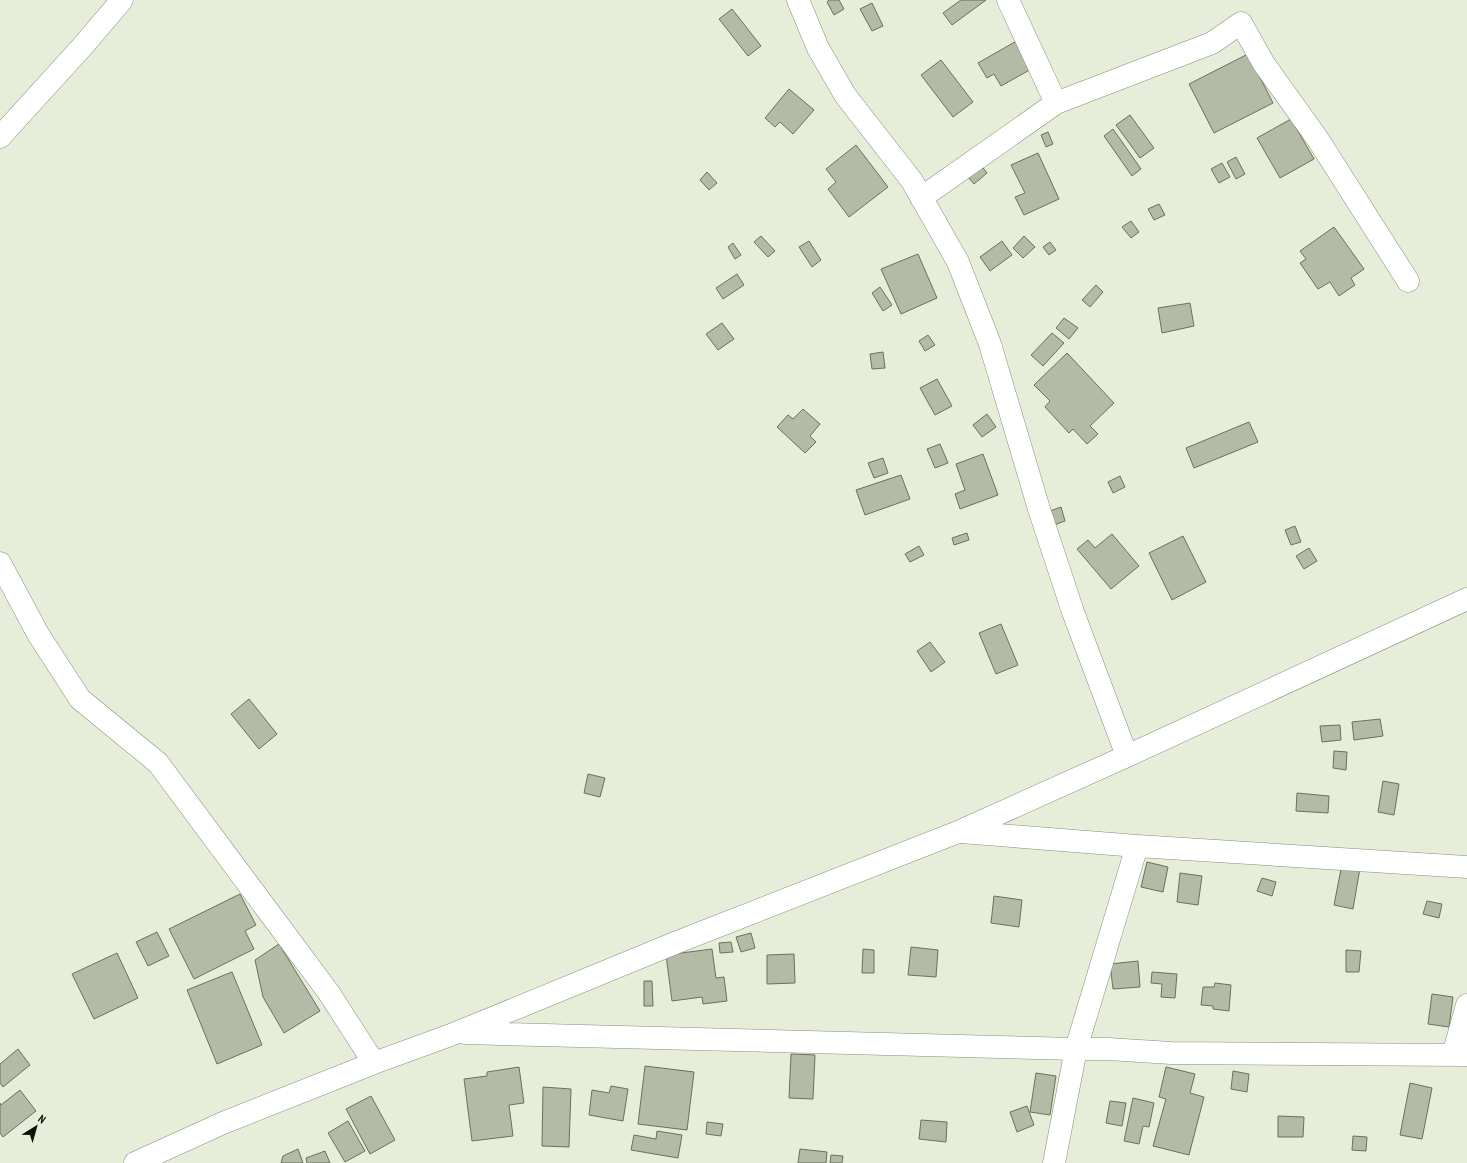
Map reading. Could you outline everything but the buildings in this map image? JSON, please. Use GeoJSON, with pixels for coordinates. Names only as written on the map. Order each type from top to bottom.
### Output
{"type":"FeatureCollection","features":[{"type":"Feature","properties":{"kind":"street"},"geometry":{"type":"LineString","coordinates":[[0,137],[81,48],[122,0]]}},
{"type":"Feature","properties":{"kind":"street"},"geometry":{"type":"LineString","coordinates":[[798,0],[818,48],[845,95],[922,198],[958,262],[990,344],[1039,509],[1073,612],[1127,756]]}},
{"type":"Feature","properties":{"kind":"street"},"geometry":{"type":"LineString","coordinates":[[1008,0],[1056,103]]}},
{"type":"Feature","properties":{"kind":"street"},"geometry":{"type":"LineString","coordinates":[[922,198],[1056,103],[1212,44],[1241,23],[1264,64],[1317,138],[1408,281]]}},
{"type":"Feature","properties":{"kind":"street"},"geometry":{"type":"LineString","coordinates":[[0,563],[38,634],[80,698],[158,763],[329,993],[374,1063]]}},
{"type":"Feature","properties":{"kind":"street"},"geometry":{"type":"LineString","coordinates":[[135,1163],[224,1123],[374,1063],[456,1033],[675,943],[958,832],[1127,756],[1467,599]]}},
{"type":"Feature","properties":{"kind":"street"},"geometry":{"type":"LineString","coordinates":[[958,832],[1137,846],[1467,866]]}},
{"type":"Feature","properties":{"kind":"street"},"geometry":{"type":"LineString","coordinates":[[1054,1163],[1076,1049],[1137,846]]}},
{"type":"Feature","properties":{"kind":"street"},"geometry":{"type":"LineString","coordinates":[[456,1033],[1076,1049],[1108,1048],[1171,1053],[1460,1055],[1467,1005]]}}]}
